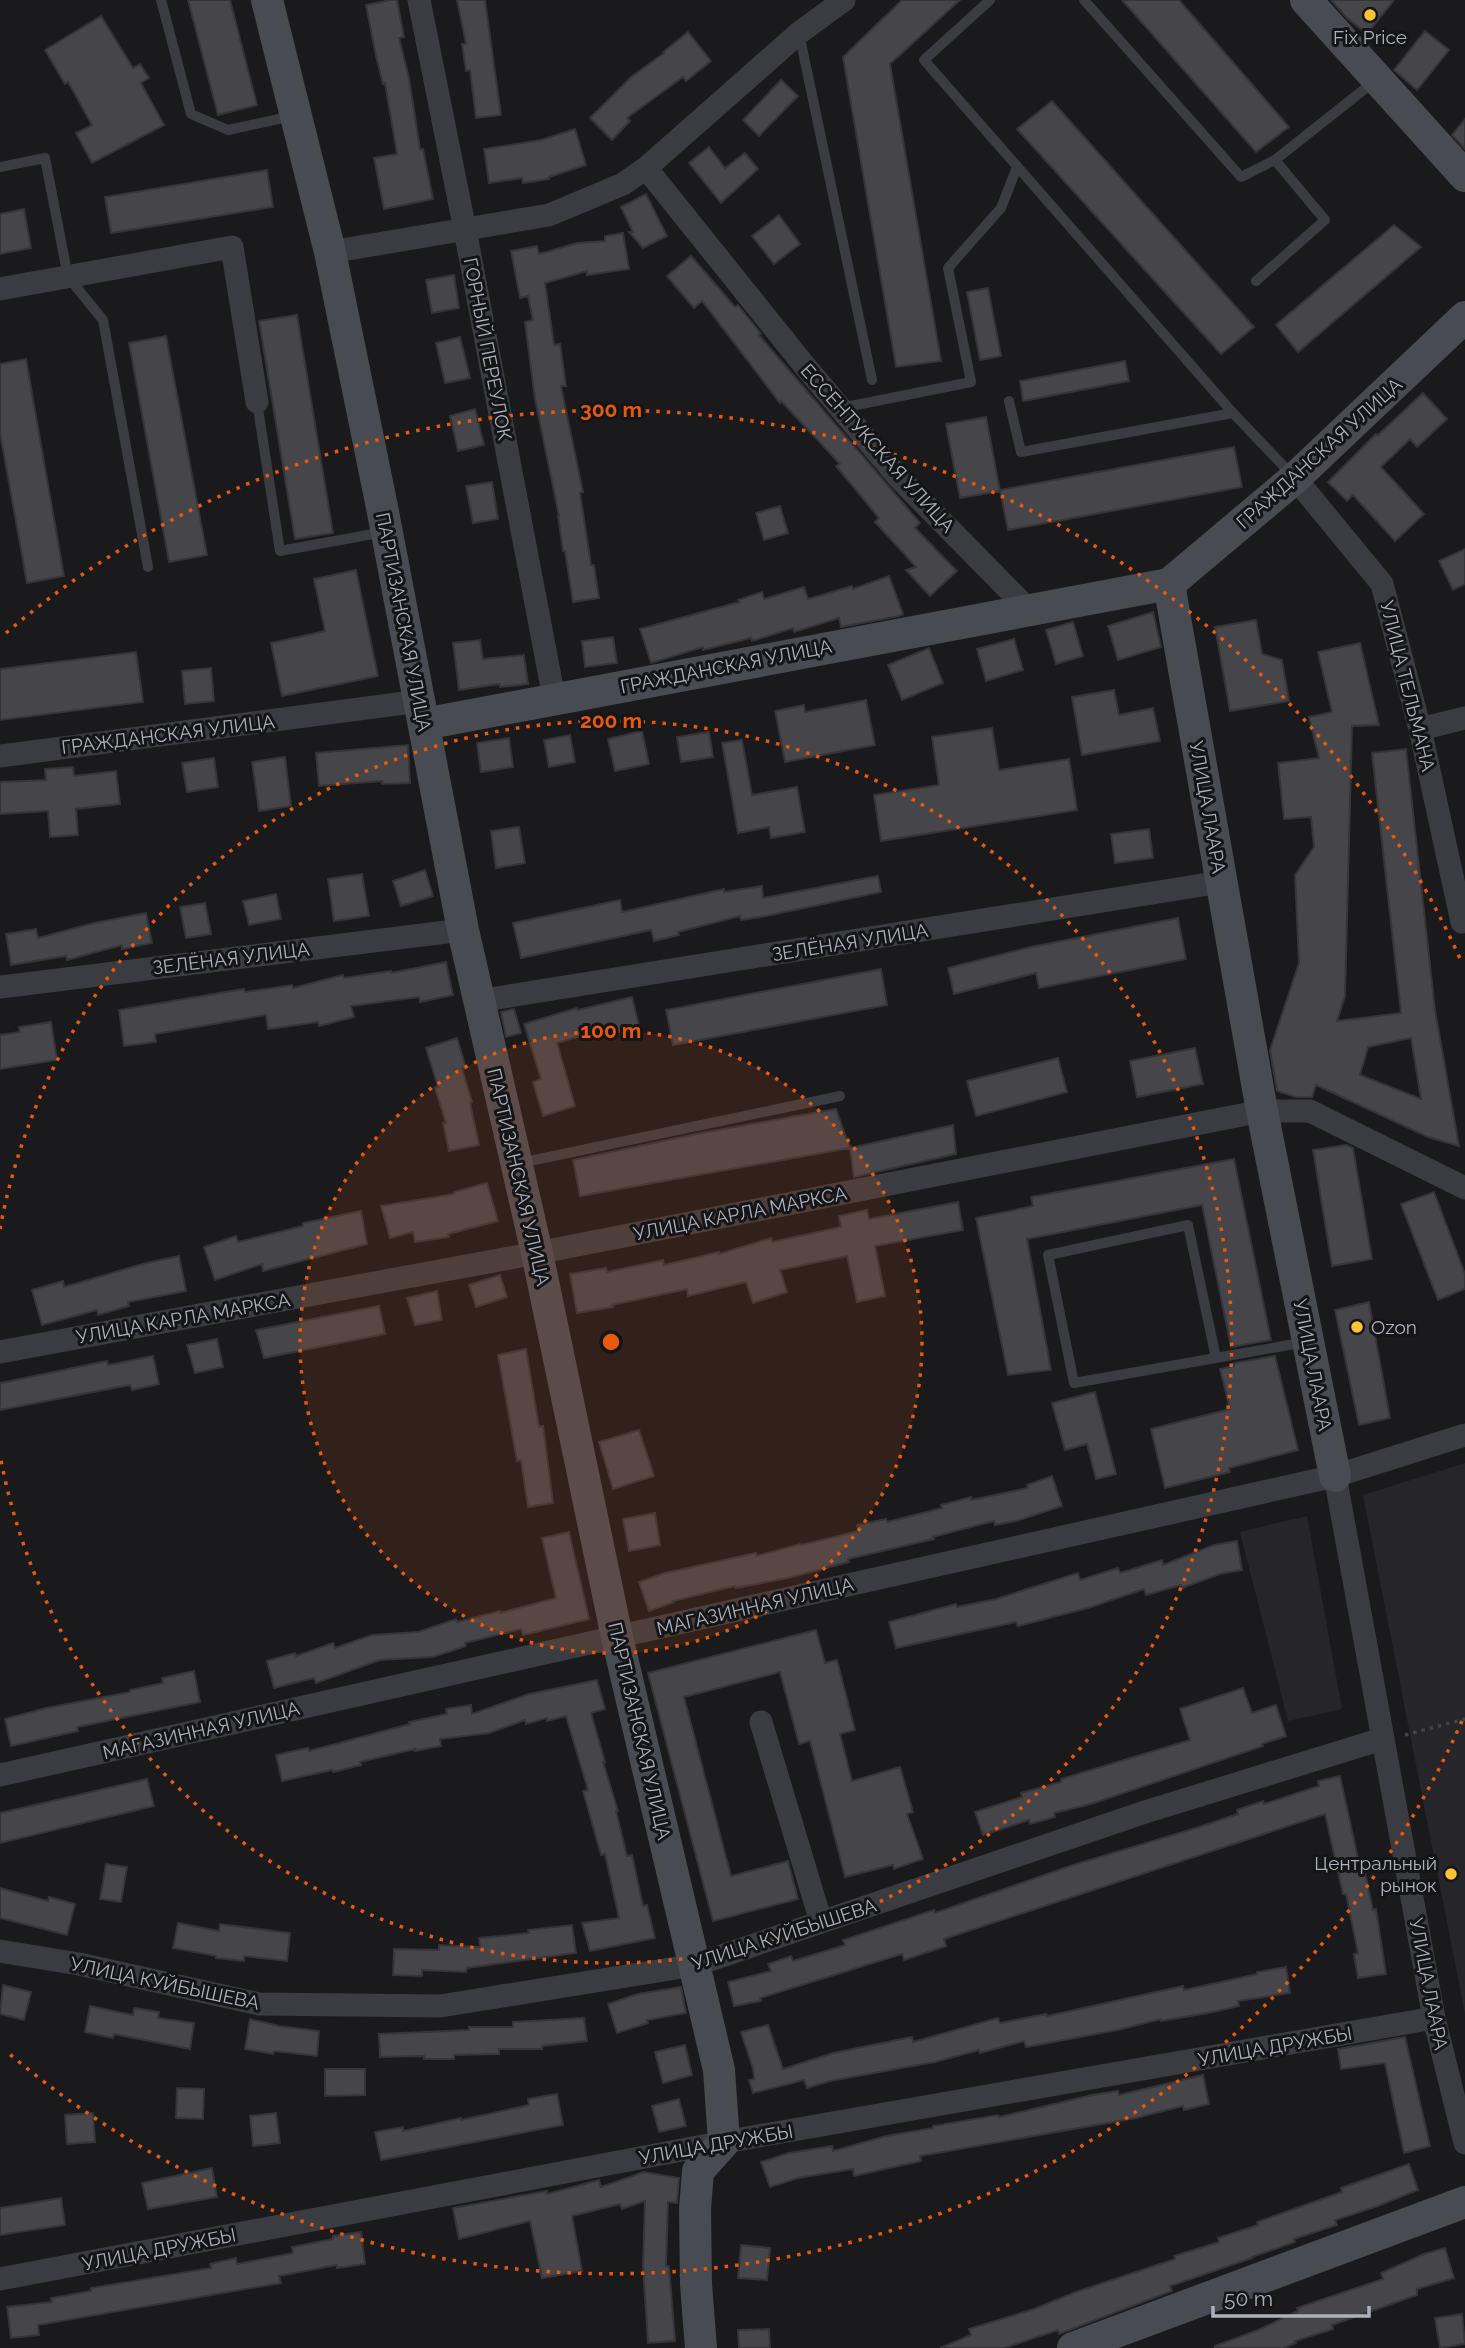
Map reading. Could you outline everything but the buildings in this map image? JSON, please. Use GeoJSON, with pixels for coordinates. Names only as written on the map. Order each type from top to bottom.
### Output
{"type":"FeatureCollection","features":[{"type":"Feature","properties":{"kind":"street","name":"ПАРТИЗАНСКАЯ УЛИЦА"},"geometry":{"type":"LineString","coordinates":[[267,0],[330,253],[478,1001],[537,1253],[617,1637],[719,2070],[724,2142]]}},
{"type":"Feature","properties":{"kind":"street","name":"ГОРНЫЙ ПЕРЕУЛОК"},"geometry":{"type":"LineString","coordinates":[[419,0],[554,698]]}},
{"type":"Feature","properties":{"kind":"street"},"geometry":{"type":"LineString","coordinates":[[330,253],[549,215],[623,184],[646,168],[799,33],[844,0]]}},
{"type":"Feature","properties":{"kind":"street"},"geometry":{"type":"LineString","coordinates":[[1306,0],[1465,176]]}},
{"type":"Feature","properties":{"kind":"street","name":"ЕССЕНТУКСКАЯ УЛИЦА"},"geometry":{"type":"LineString","coordinates":[[646,168],[900,479],[1028,609]]}},
{"type":"Feature","properties":{"kind":"street"},"geometry":{"type":"LineString","coordinates":[[0,289],[232,247],[257,402]]}},
{"type":"Feature","properties":{"kind":"street","name":"ГРАЖДАНСКАЯ УЛИЦА"},"geometry":{"type":"LineString","coordinates":[[1169,584],[1295,478],[1465,317]]}},
{"type":"Feature","properties":{"kind":"street","name":"УЛИЦА ТЕЛЬМАНА"},"geometry":{"type":"LineString","coordinates":[[1295,478],[1382,584],[1420,729],[1462,922]]}},
{"type":"Feature","properties":{"kind":"street"},"geometry":{"type":"LineString","coordinates":[[1028,609],[1169,584]]}},
{"type":"Feature","properties":{"kind":"street","name":"УЛИЦА ЛААРА"},"geometry":{"type":"LineString","coordinates":[[1169,584],[1262,1111],[1335,1476],[1434,2018],[1464,2133]]}},
{"type":"Feature","properties":{"kind":"street","name":"ГРАЖДАНСКАЯ УЛИЦА"},"geometry":{"type":"LineString","coordinates":[[0,756],[554,698],[1028,609]]}},
{"type":"Feature","properties":{"kind":"street"},"geometry":{"type":"LineString","coordinates":[[1420,729],[1465,718]]}},
{"type":"Feature","properties":{"kind":"street","name":"ЗЕЛЁНАЯ УЛИЦА"},"geometry":{"type":"LineString","coordinates":[[478,1001],[1221,882]]}},
{"type":"Feature","properties":{"kind":"street","name":"ЗЕЛЁНАЯ УЛИЦА"},"geometry":{"type":"LineString","coordinates":[[0,987],[463,930]]}},
{"type":"Feature","properties":{"kind":"street","name":"УЛИЦА КАРЛА МАРКСА"},"geometry":{"type":"LineString","coordinates":[[0,1352],[537,1253],[1262,1111],[1310,1111],[1465,1188]]}},
{"type":"Feature","properties":{"kind":"street","name":"МАГАЗИННАЯ УЛИЦА"},"geometry":{"type":"LineString","coordinates":[[0,1775],[1335,1476],[1465,1434]]}},
{"type":"Feature","properties":{"kind":"street"},"geometry":{"type":"LineString","coordinates":[[761,1722],[821,1922]]}},
{"type":"Feature","properties":{"kind":"street","name":"УЛИЦА КУЙБЫШЕВА"},"geometry":{"type":"LineString","coordinates":[[0,1951],[79,1964],[259,2004],[440,2006],[695,1965],[1144,1812],[1382,1739]]}},
{"type":"Feature","properties":{"kind":"street","name":"УЛИЦА ДРУЖБЫ"},"geometry":{"type":"LineString","coordinates":[[0,2279],[724,2142],[1434,2018]]}},
{"type":"Feature","properties":{"kind":"street"},"geometry":{"type":"LineString","coordinates":[[701,2348],[696,2284],[695,2209],[698,2171],[724,2142]]}},
{"type":"Feature","properties":{"kind":"street"},"geometry":{"type":"LineString","coordinates":[[1073,2348],[1465,2203]]}},
{"type":"Feature","properties":{"kind":"lane"},"geometry":{"type":"LineString","coordinates":[[161,0],[191,114],[228,130],[296,115]]}},
{"type":"Feature","properties":{"kind":"lane"},"geometry":{"type":"LineString","coordinates":[[990,0],[924,60],[1234,413],[1295,478]]}},
{"type":"Feature","properties":{"kind":"lane"},"geometry":{"type":"LineString","coordinates":[[1084,0],[1241,177],[1275,160],[1378,78]]}},
{"type":"Feature","properties":{"kind":"lane"},"geometry":{"type":"LineString","coordinates":[[799,33],[872,380]]}},
{"type":"Feature","properties":{"kind":"lane"},"geometry":{"type":"LineString","coordinates":[[0,167],[45,158],[68,277],[103,320],[148,566]]}},
{"type":"Feature","properties":{"kind":"lane"},"geometry":{"type":"LineString","coordinates":[[1256,281],[1325,220],[1275,160]]}},
{"type":"Feature","properties":{"kind":"lane"},"geometry":{"type":"LineString","coordinates":[[841,408],[971,382],[948,268],[1001,208],[1017,167]]}},
{"type":"Feature","properties":{"kind":"lane"},"geometry":{"type":"LineString","coordinates":[[1009,401],[1021,452],[1234,413]]}},
{"type":"Feature","properties":{"kind":"lane"},"geometry":{"type":"LineString","coordinates":[[257,402],[280,551],[387,532]]}},
{"type":"Feature","properties":{"kind":"lane"},"geometry":{"type":"LineString","coordinates":[[517,1163],[840,1096]]}},
{"type":"Feature","properties":{"kind":"lane"},"geometry":{"type":"LineString","coordinates":[[1216,1358],[1188,1225],[1048,1255],[1074,1384],[1216,1358],[1308,1341]]}},
{"type":"Feature","properties":{"kind":"path"},"geometry":{"type":"LineString","coordinates":[[1382,1739],[1465,1719]]}},
{"type":"Feature","properties":{"kind":"shaded area","name":"Центральный рынок"},"geometry":{"type":"Polygon","coordinates":[[[1465,1463],[1465,2014],[1363,1495],[1465,1463]]]}},
{"type":"Feature","properties":{"kind":"shaded area"},"geometry":{"type":"Polygon","coordinates":[[[1307,1516],[1342,1709],[1288,1721],[1240,1532],[1307,1516]]]}},
{"type":"Feature","properties":{"kind":"place","name":"Fix Price"},"geometry":{"type":"Point","coordinates":[1370,15]}},
{"type":"Feature","properties":{"kind":"place","name":"Ozon"},"geometry":{"type":"Point","coordinates":[1357,1327]}},
{"type":"Feature","properties":{"kind":"place","name":"Центральный рынок"},"geometry":{"type":"Point","coordinates":[1451,1874]}}]}
